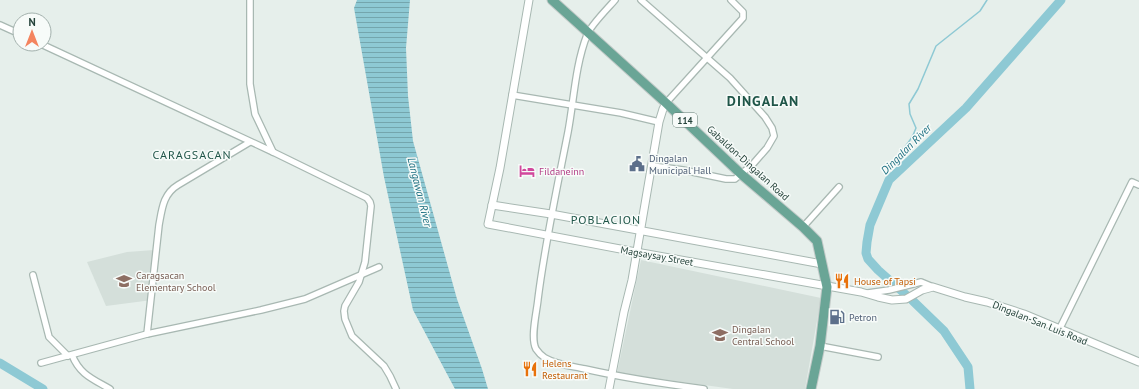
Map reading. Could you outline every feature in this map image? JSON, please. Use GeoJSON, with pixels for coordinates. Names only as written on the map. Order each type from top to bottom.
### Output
{"type":"FeatureCollection","features":[{"type":"Feature","properties":{"kind":"main road","name":"Gabaldon-Dingalan Road"},"geometry":{"type":"LineString","coordinates":[[552,0],[666,103],[741,174],[803,227],[817,241],[827,287],[820,346],[811,389]]}},
{"type":"Feature","properties":{"kind":"street"},"geometry":{"type":"LineString","coordinates":[[250,0],[251,98],[255,114],[273,152]]}},
{"type":"Feature","properties":{"kind":"street"},"geometry":{"type":"LineString","coordinates":[[529,0],[492,205],[551,214],[822,264]]}},
{"type":"Feature","properties":{"kind":"street"},"geometry":{"type":"LineString","coordinates":[[616,0],[588,33],[580,60],[568,131],[551,214],[534,327],[536,349],[544,357],[556,362],[612,375],[704,389]]}},
{"type":"Feature","properties":{"kind":"street"},"geometry":{"type":"LineString","coordinates":[[641,0],[735,83],[758,108],[772,128],[774,136],[774,139],[753,164],[735,179],[726,179],[683,170],[652,166]]}},
{"type":"Feature","properties":{"kind":"street"},"geometry":{"type":"LineString","coordinates":[[609,389],[632,280],[659,122],[663,109],[666,103],[742,18],[743,12],[731,0]]}},
{"type":"Feature","properties":{"kind":"street"},"geometry":{"type":"LineString","coordinates":[[0,25],[12,30]]}},
{"type":"Feature","properties":{"kind":"street"},"geometry":{"type":"LineString","coordinates":[[52,49],[273,152],[367,198],[371,206],[367,251],[359,282],[345,306],[345,318],[352,336],[384,366],[396,389]]}},
{"type":"Feature","properties":{"kind":"street"},"geometry":{"type":"LineString","coordinates":[[512,95],[572,104],[659,122]]}},
{"type":"Feature","properties":{"kind":"street"},"geometry":{"type":"LineString","coordinates":[[147,334],[159,225],[167,194],[171,189],[250,142]]}},
{"type":"Feature","properties":{"kind":"street"},"geometry":{"type":"LineString","coordinates":[[1059,330],[1132,182],[1139,185]]}},
{"type":"Feature","properties":{"kind":"street"},"geometry":{"type":"LineString","coordinates":[[803,227],[839,187]]}},
{"type":"Feature","properties":{"kind":"street","name":"Magsaysay Street"},"geometry":{"type":"LineString","coordinates":[[492,205],[488,224],[827,287],[868,293],[892,300],[906,299],[916,293],[933,287]]}},
{"type":"Feature","properties":{"kind":"street"},"geometry":{"type":"LineString","coordinates":[[41,363],[147,334],[261,310],[305,299],[379,267]]}},
{"type":"Feature","properties":{"kind":"street"},"geometry":{"type":"LineString","coordinates":[[33,275],[49,337],[70,355],[82,373],[110,389]]}},
{"type":"Feature","properties":{"kind":"street"},"geometry":{"type":"LineString","coordinates":[[868,293],[889,290],[916,283],[925,283],[933,287]]}},
{"type":"Feature","properties":{"kind":"street","name":"Dingalan-San Luis Road"},"geometry":{"type":"LineString","coordinates":[[933,287],[964,297],[987,302],[1016,312],[1139,362]]}},
{"type":"Feature","properties":{"kind":"street"},"geometry":{"type":"LineString","coordinates":[[820,346],[878,358]]}},
{"type":"Feature","properties":{"kind":"shaded area","name":"Caragsacan Elementary School"},"geometry":{"type":"Polygon","coordinates":[[[154,250],[152,300],[106,306],[87,262],[127,252],[154,250]]]}},
{"type":"Feature","properties":{"kind":"shaded area","name":"Dingalan Central School"},"geometry":{"type":"Polygon","coordinates":[[[641,260],[821,298],[805,389],[733,389],[617,373],[641,260]]]}},
{"type":"Feature","properties":{"kind":"water","name":"Langawan River"},"geometry":{"type":"Polygon","coordinates":[[[357,0],[410,0],[406,48],[408,96],[413,141],[457,299],[488,389],[455,389],[413,310],[384,177],[354,8],[357,0]]]}},
{"type":"Feature","properties":{"kind":"waterway"},"geometry":{"type":"LineString","coordinates":[[899,170],[901,151],[910,140],[916,128],[910,114],[909,104],[918,89],[936,46],[980,11],[987,0]]}},
{"type":"Feature","properties":{"kind":"waterway","name":"Dingalan River"},"geometry":{"type":"LineString","coordinates":[[970,389],[968,367],[944,331],[868,259],[866,253],[870,225],[889,180],[966,108],[1061,0]]}},
{"type":"Feature","properties":{"kind":"waterway"},"geometry":{"type":"LineString","coordinates":[[0,363],[43,389]]}},
{"type":"Feature","properties":{"kind":"waterway"},"geometry":{"type":"LineString","coordinates":[[0,367],[4,366]]}},
{"type":"Feature","properties":{"kind":"place","name":"Dingalan Municipal Hall"},"geometry":{"type":"Point","coordinates":[637,164]}},
{"type":"Feature","properties":{"kind":"place","name":"Fildaneinn"},"geometry":{"type":"Point","coordinates":[527,171]}},
{"type":"Feature","properties":{"kind":"place","name":"Caragsacan Elementary School"},"geometry":{"type":"Point","coordinates":[124,281]}},
{"type":"Feature","properties":{"kind":"place","name":"House of Tapsi"},"geometry":{"type":"Point","coordinates":[842,281]}},
{"type":"Feature","properties":{"kind":"place","name":"Petron"},"geometry":{"type":"Point","coordinates":[837,317]}},
{"type":"Feature","properties":{"kind":"place","name":"Dingalan Central School"},"geometry":{"type":"Point","coordinates":[720,335]}},
{"type":"Feature","properties":{"kind":"place","name":"Helens Restaurant"},"geometry":{"type":"Point","coordinates":[530,369]}},
{"type":"Feature","properties":{"kind":"district","name":"DINGALAN"},"geometry":{"type":"Point","coordinates":[763,101]}},
{"type":"Feature","properties":{"kind":"district","name":"CARAGSACAN"},"geometry":{"type":"Point","coordinates":[192,154]}},
{"type":"Feature","properties":{"kind":"district","name":"POBLACION"},"geometry":{"type":"Point","coordinates":[606,219]}}]}
